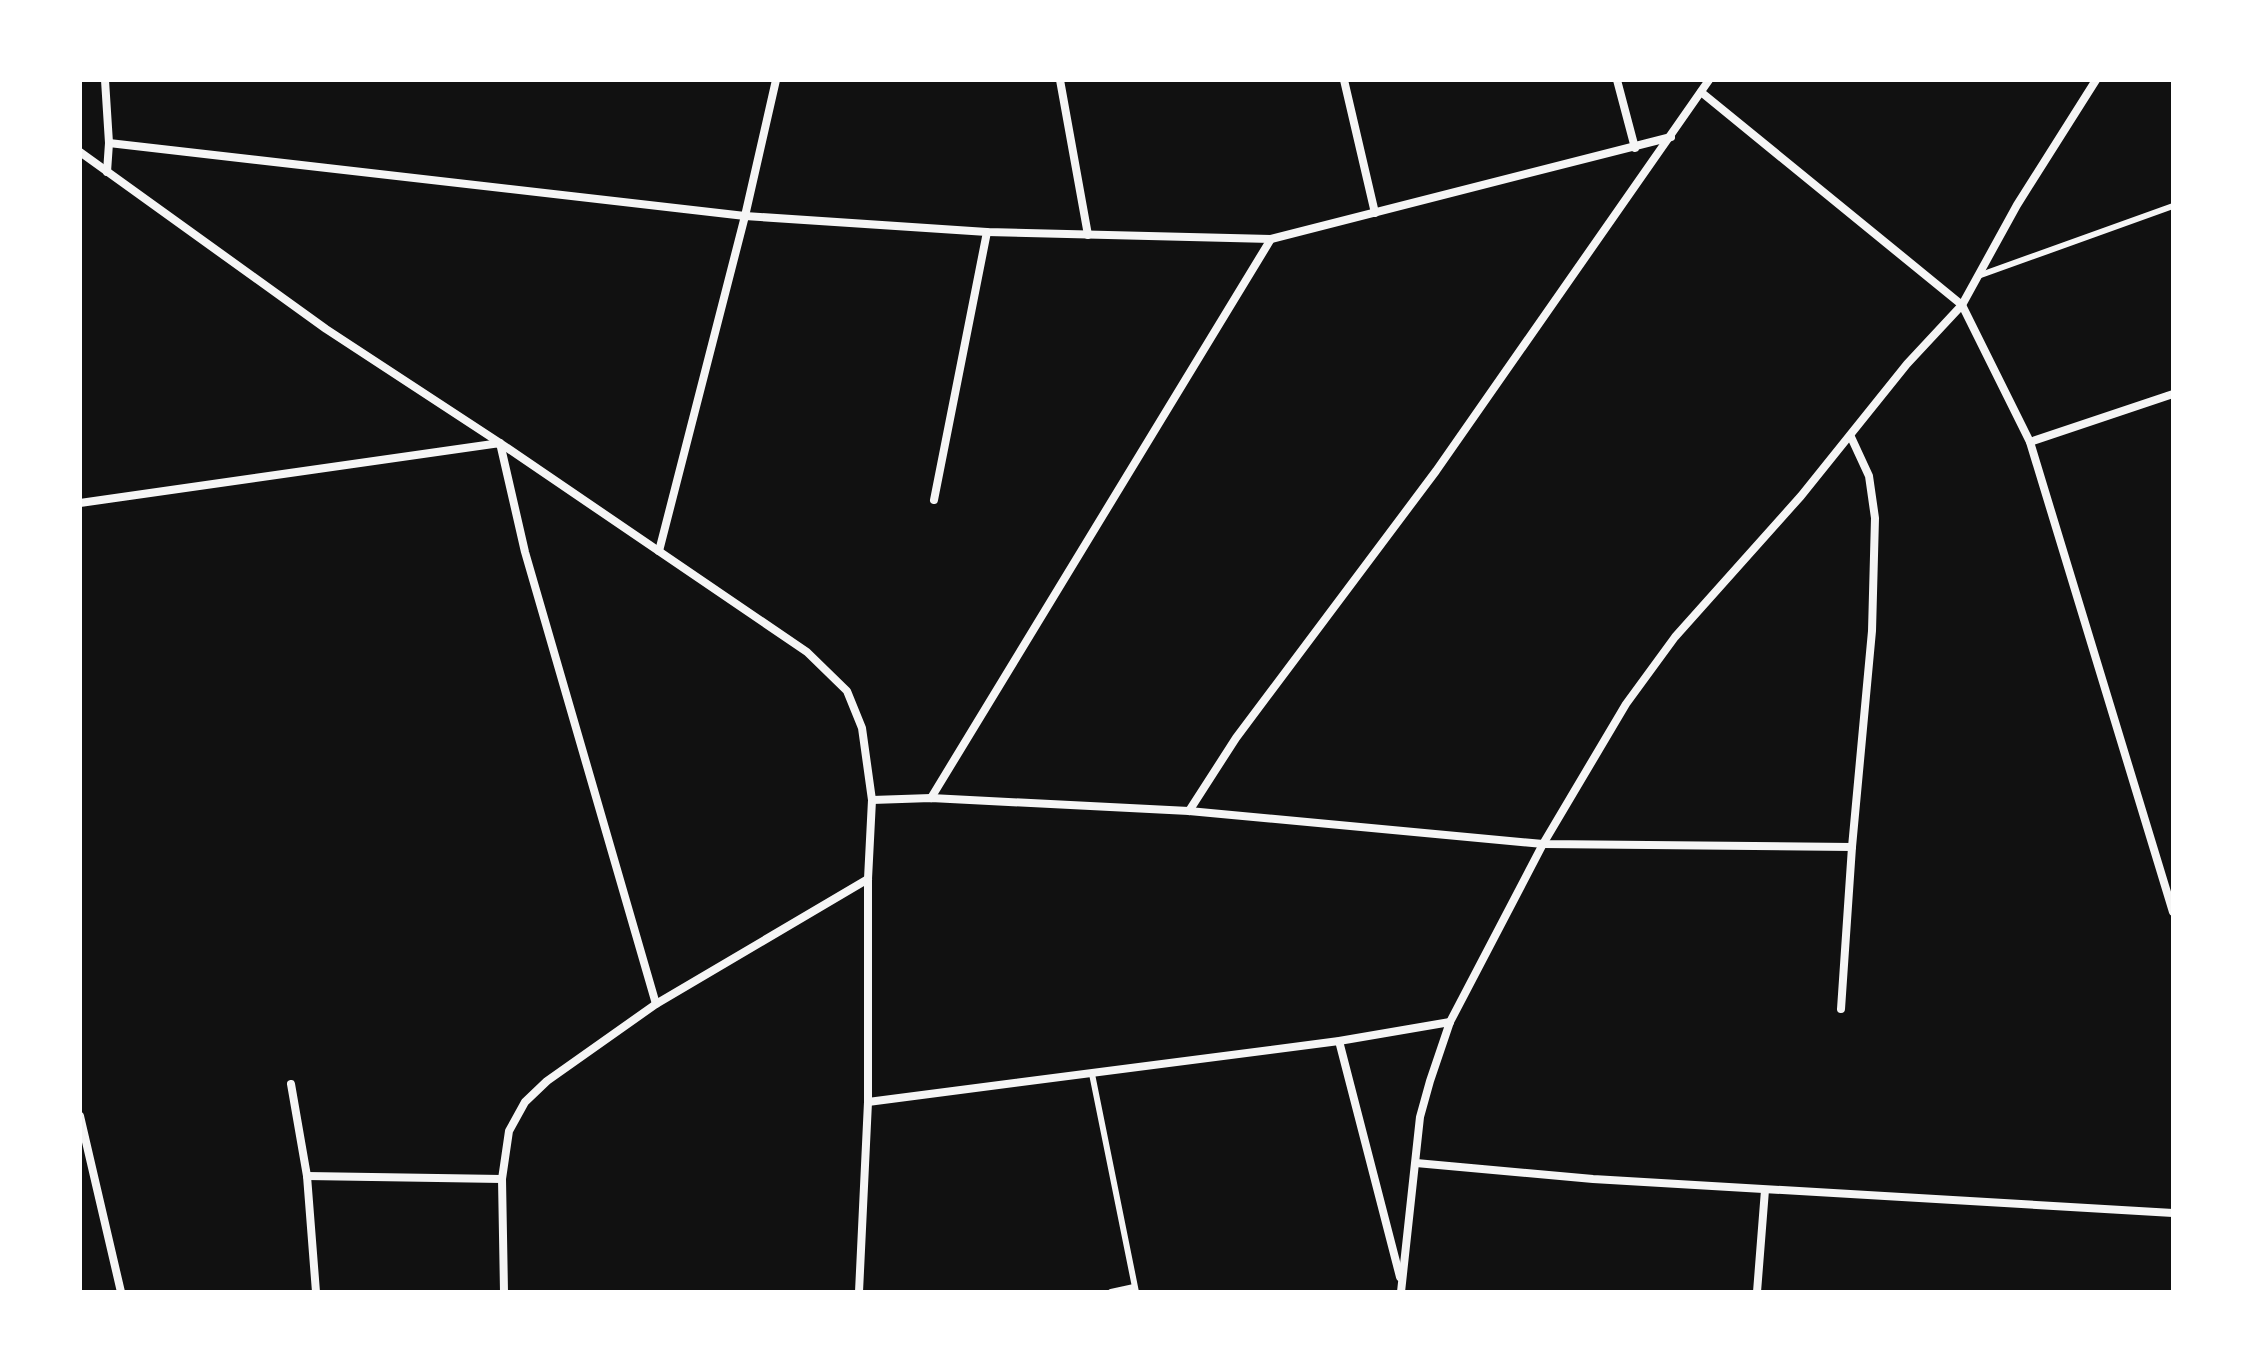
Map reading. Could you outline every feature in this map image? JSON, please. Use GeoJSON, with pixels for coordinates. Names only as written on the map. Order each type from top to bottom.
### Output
{"type":"FeatureCollection","features":[{"type":"Feature","properties":{"kind":"street"},"geometry":{"type":"LineString","coordinates":[[105,80],[109,143],[107,172]]}},
{"type":"Feature","properties":{"kind":"street"},"geometry":{"type":"LineString","coordinates":[[659,551],[745,216],[776,80]]}},
{"type":"Feature","properties":{"kind":"street"},"geometry":{"type":"LineString","coordinates":[[1060,80],[1088,235]]}},
{"type":"Feature","properties":{"kind":"street"},"geometry":{"type":"LineString","coordinates":[[1344,80],[1375,213]]}},
{"type":"Feature","properties":{"kind":"street"},"geometry":{"type":"LineString","coordinates":[[1617,80],[1635,148]]}},
{"type":"Feature","properties":{"kind":"street"},"geometry":{"type":"LineString","coordinates":[[1189,811],[1236,738],[1436,471],[1709,80]]}},
{"type":"Feature","properties":{"kind":"street"},"geometry":{"type":"LineString","coordinates":[[1401,1292],[1420,1117],[1450,1022],[1543,844],[1626,704],[1675,637],[1851,437],[1907,364],[1962,305],[2017,205],[2096,80]]}},
{"type":"Feature","properties":{"kind":"street"},"geometry":{"type":"LineString","coordinates":[[1701,92],[1962,305],[2030,442],[2173,912]]}},
{"type":"Feature","properties":{"kind":"street"},"geometry":{"type":"LineString","coordinates":[[109,143],[745,216],[987,232],[1271,239],[1671,137]]}},
{"type":"Feature","properties":{"kind":"street"},"geometry":{"type":"LineString","coordinates":[[80,152],[326,329],[807,652],[847,691],[862,728],[872,800],[868,879],[868,1102],[859,1292]]}},
{"type":"Feature","properties":{"kind":"street"},"geometry":{"type":"LineString","coordinates":[[934,500],[987,232]]}},
{"type":"Feature","properties":{"kind":"street"},"geometry":{"type":"LineString","coordinates":[[931,798],[1271,239]]}},
{"type":"Feature","properties":{"kind":"street"},"geometry":{"type":"LineString","coordinates":[[2030,442],[2173,394]]}},
{"type":"Feature","properties":{"kind":"street"},"geometry":{"type":"LineString","coordinates":[[1841,1009],[1872,631],[1875,518],[1869,476],[1851,437]]}},
{"type":"Feature","properties":{"kind":"street"},"geometry":{"type":"LineString","coordinates":[[80,503],[500,443]]}},
{"type":"Feature","properties":{"kind":"street"},"geometry":{"type":"LineString","coordinates":[[500,443],[525,552],[656,1004]]}},
{"type":"Feature","properties":{"kind":"street"},"geometry":{"type":"LineString","coordinates":[[872,800],[931,798],[1189,811],[1543,844],[1852,847]]}},
{"type":"Feature","properties":{"kind":"street"},"geometry":{"type":"LineString","coordinates":[[504,1292],[502,1179],[509,1131],[525,1102],[547,1081],[656,1004],[868,879]]}},
{"type":"Feature","properties":{"kind":"street"},"geometry":{"type":"LineString","coordinates":[[868,1102],[1339,1041],[1450,1022]]}},
{"type":"Feature","properties":{"kind":"street"},"geometry":{"type":"LineString","coordinates":[[1339,1041],[1401,1281]]}},
{"type":"Feature","properties":{"kind":"street"},"geometry":{"type":"LineString","coordinates":[[291,1084],[307,1176],[316,1292]]}},
{"type":"Feature","properties":{"kind":"street"},"geometry":{"type":"LineString","coordinates":[[80,1116],[121,1292]]}},
{"type":"Feature","properties":{"kind":"street"},"geometry":{"type":"LineString","coordinates":[[1416,1163],[1593,1179],[2173,1213]]}},
{"type":"Feature","properties":{"kind":"street"},"geometry":{"type":"LineString","coordinates":[[307,1176],[502,1179]]}},
{"type":"Feature","properties":{"kind":"street"},"geometry":{"type":"LineString","coordinates":[[1757,1292],[1765,1190]]}},
{"type":"Feature","properties":{"kind":"lane"},"geometry":{"type":"LineString","coordinates":[[1978,276],[2173,206]]}},
{"type":"Feature","properties":{"kind":"lane"},"geometry":{"type":"LineString","coordinates":[[1092,1074],[1135,1290],[1111,1292]]}}]}
